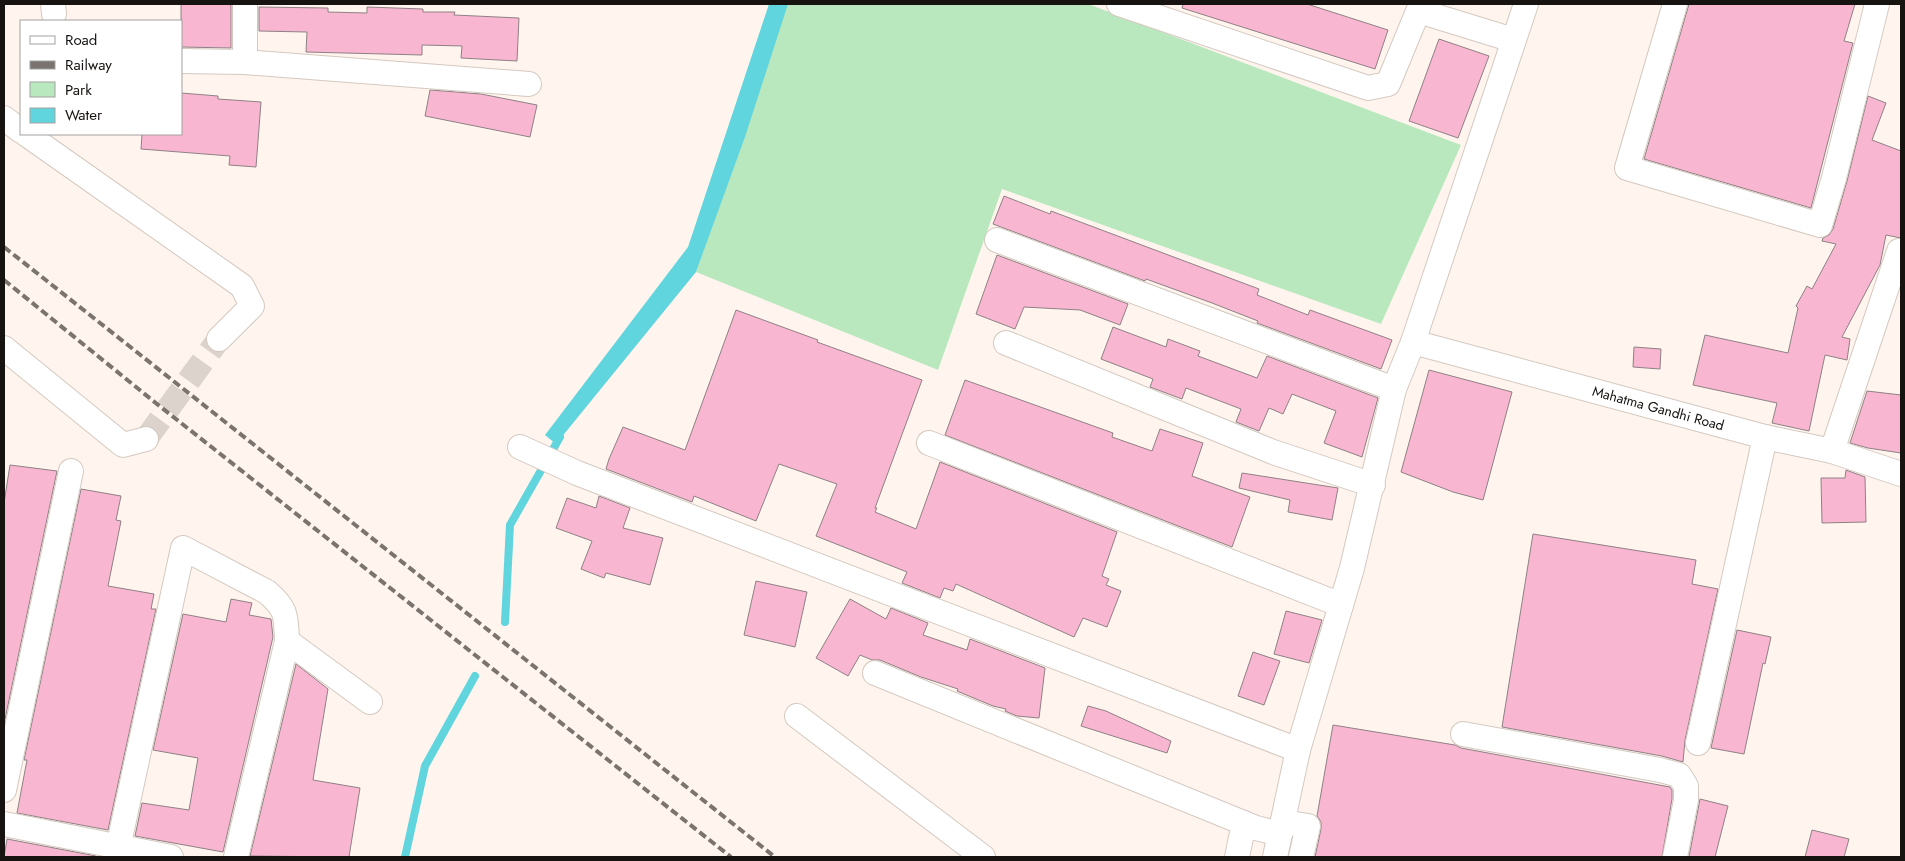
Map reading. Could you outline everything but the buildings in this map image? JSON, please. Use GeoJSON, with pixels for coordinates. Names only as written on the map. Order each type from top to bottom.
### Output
{"type":"FeatureCollection","features":[{"type":"Feature","properties":{"kind":"street"},"geometry":{"type":"LineString","coordinates":[[244,4],[245,62]]}},
{"type":"Feature","properties":{"kind":"street"},"geometry":{"type":"LineString","coordinates":[[1119,4],[1368,88],[1388,84],[1420,7],[1513,40]]}},
{"type":"Feature","properties":{"kind":"street"},"geometry":{"type":"LineString","coordinates":[[1275,857],[1298,750],[1341,605],[1372,485],[1394,389],[1413,342],[1526,4]]}},
{"type":"Feature","properties":{"kind":"street"},"geometry":{"type":"LineString","coordinates":[[1675,4],[1627,168],[1820,225],[1834,178],[1877,4]]}},
{"type":"Feature","properties":{"kind":"street"},"geometry":{"type":"LineString","coordinates":[[182,61],[245,62],[529,84]]}},
{"type":"Feature","properties":{"kind":"street"},"geometry":{"type":"LineString","coordinates":[[4,118],[20,130]]}},
{"type":"Feature","properties":{"kind":"street"},"geometry":{"type":"LineString","coordinates":[[27,135],[242,286],[252,306],[219,339]]}},
{"type":"Feature","properties":{"kind":"street"},"geometry":{"type":"LineString","coordinates":[[996,240],[1394,389]]}},
{"type":"Feature","properties":{"kind":"street"},"geometry":{"type":"LineString","coordinates":[[1832,452],[1899,251]]}},
{"type":"Feature","properties":{"kind":"street","name":"Mahatma Gandhi Road"},"geometry":{"type":"LineString","coordinates":[[1413,342],[1765,436],[1832,452],[1901,474]]}},
{"type":"Feature","properties":{"kind":"street"},"geometry":{"type":"LineString","coordinates":[[1006,343],[1273,452],[1372,485]]}},
{"type":"Feature","properties":{"kind":"street"},"geometry":{"type":"LineString","coordinates":[[4,348],[122,445],[146,439]]}},
{"type":"Feature","properties":{"kind":"street"},"geometry":{"type":"LineString","coordinates":[[1698,743],[1765,436]]}},
{"type":"Feature","properties":{"kind":"street"},"geometry":{"type":"LineString","coordinates":[[930,443],[1341,605]]}},
{"type":"Feature","properties":{"kind":"street"},"geometry":{"type":"LineString","coordinates":[[520,447],[577,473],[1298,750]]}},
{"type":"Feature","properties":{"kind":"street"},"geometry":{"type":"LineString","coordinates":[[4,790],[70,471]]}},
{"type":"Feature","properties":{"kind":"street"},"geometry":{"type":"LineString","coordinates":[[117,852],[183,548],[268,592],[283,608],[286,616],[288,641],[236,857]]}},
{"type":"Feature","properties":{"kind":"street"},"geometry":{"type":"LineString","coordinates":[[288,641],[370,702]]}},
{"type":"Feature","properties":{"kind":"street"},"geometry":{"type":"LineString","coordinates":[[875,672],[1256,828],[1308,826],[1301,857]]}},
{"type":"Feature","properties":{"kind":"street"},"geometry":{"type":"LineString","coordinates":[[797,716],[984,857]]}},
{"type":"Feature","properties":{"kind":"street"},"geometry":{"type":"LineString","coordinates":[[1463,734],[1679,775],[1686,786],[1686,800],[1675,857]]}},
{"type":"Feature","properties":{"kind":"street"},"geometry":{"type":"LineString","coordinates":[[1236,857],[1244,823]]}},
{"type":"Feature","properties":{"kind":"street"},"geometry":{"type":"LineString","coordinates":[[4,824],[117,852],[171,857]]}},
{"type":"Feature","properties":{"kind":"green space"},"geometry":{"type":"Polygon","coordinates":[[[787,4],[1088,4],[1461,145],[1381,324],[1002,189],[938,370],[696,272],[787,4]]]}},
{"type":"Feature","properties":{"kind":"water"},"geometry":{"type":"Polygon","coordinates":[[[769,4],[788,4],[745,137],[696,272],[556,444],[545,435],[688,247],[769,4]]]}},
{"type":"Feature","properties":{"kind":"waterway"},"geometry":{"type":"LineString","coordinates":[[505,622],[510,525],[560,437]]}},
{"type":"Feature","properties":{"kind":"waterway"},"geometry":{"type":"LineString","coordinates":[[405,857],[425,766],[475,676]]}},
{"type":"Feature","properties":{"kind":"tunnel"},"geometry":{"type":"LineString","coordinates":[[146,439],[219,339]]}},
{"type":"Feature","properties":{"kind":"railway"},"geometry":{"type":"LineString","coordinates":[[4,247],[775,857]]}},
{"type":"Feature","properties":{"kind":"railway"},"geometry":{"type":"LineString","coordinates":[[4,280],[157,404],[731,857]]}}]}
